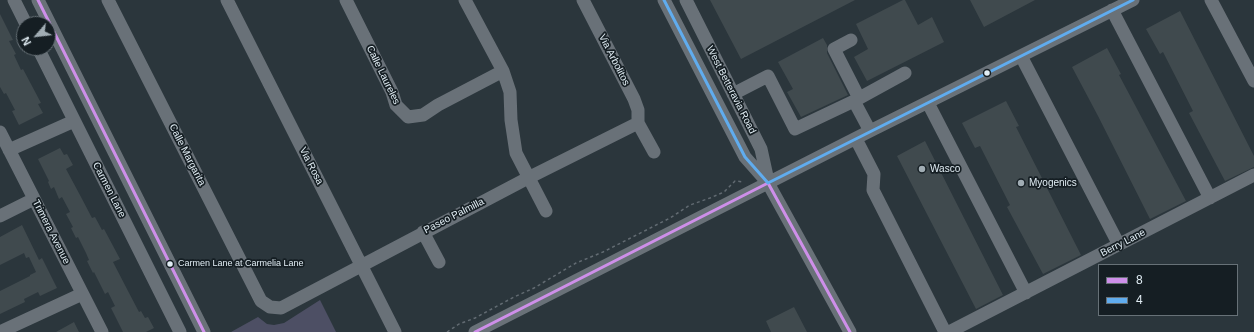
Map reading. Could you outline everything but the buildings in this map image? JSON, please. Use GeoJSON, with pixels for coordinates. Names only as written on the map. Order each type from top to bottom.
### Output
{"type":"FeatureCollection","features":[{"type":"Feature","properties":{"kind":"street"},"geometry":{"type":"LineString","coordinates":[[14,0],[22,16]]}},
{"type":"Feature","properties":{"kind":"street"},"geometry":{"type":"LineString","coordinates":[[38,0],[204,332]]}},
{"type":"Feature","properties":{"kind":"street","name":"Calle Margarita"},"geometry":{"type":"LineString","coordinates":[[108,0],[261,301],[270,307]]}},
{"type":"Feature","properties":{"kind":"street","name":"Via Rosa"},"geometry":{"type":"LineString","coordinates":[[227,0],[395,332]]}},
{"type":"Feature","properties":{"kind":"street","name":"Calle Laureles"},"geometry":{"type":"LineString","coordinates":[[346,0],[392,92],[396,105],[408,117],[423,115],[438,105],[503,71]]}},
{"type":"Feature","properties":{"kind":"street"},"geometry":{"type":"LineString","coordinates":[[465,0],[503,71],[510,92],[511,120],[516,153],[546,211]]}},
{"type":"Feature","properties":{"kind":"street","name":"Via Arbolitos"},"geometry":{"type":"LineString","coordinates":[[583,0],[634,99],[638,110],[638,123]]}},
{"type":"Feature","properties":{"kind":"street","name":"West Betteravia Road"},"geometry":{"type":"LineString","coordinates":[[664,0],[745,157],[768,183],[850,332]]}},
{"type":"Feature","properties":{"kind":"street","name":"West Betteravia Road"},"geometry":{"type":"LineString","coordinates":[[686,0],[761,148],[768,183]]}},
{"type":"Feature","properties":{"kind":"street"},"geometry":{"type":"LineString","coordinates":[[475,332],[870,131],[1133,0]]}},
{"type":"Feature","properties":{"kind":"street"},"geometry":{"type":"LineString","coordinates":[[1211,0],[1254,81]]}},
{"type":"Feature","properties":{"kind":"street"},"geometry":{"type":"LineString","coordinates":[[1112,10],[1210,198]]}},
{"type":"Feature","properties":{"kind":"street"},"geometry":{"type":"LineString","coordinates":[[851,40],[834,49],[870,131]]}},
{"type":"Feature","properties":{"kind":"street","name":"Carmen Lane"},"geometry":{"type":"LineString","coordinates":[[42,56],[180,332]]}},
{"type":"Feature","properties":{"kind":"street"},"geometry":{"type":"LineString","coordinates":[[1021,56],[1119,245]]}},
{"type":"Feature","properties":{"kind":"street"},"geometry":{"type":"LineString","coordinates":[[733,94],[768,76],[795,129],[856,100],[905,73]]}},
{"type":"Feature","properties":{"kind":"street"},"geometry":{"type":"LineString","coordinates":[[928,103],[1026,293]]}},
{"type":"Feature","properties":{"kind":"street"},"geometry":{"type":"LineString","coordinates":[[9,150],[74,121]]}},
{"type":"Feature","properties":{"kind":"street"},"geometry":{"type":"LineString","coordinates":[[638,123],[654,152]]}},
{"type":"Feature","properties":{"kind":"street","name":"Paseo Palmilla"},"geometry":{"type":"LineString","coordinates":[[270,307],[280,308],[423,232],[638,123]]}},
{"type":"Feature","properties":{"kind":"street","name":"Trimera Avenue"},"geometry":{"type":"LineString","coordinates":[[0,132],[102,332]]}},
{"type":"Feature","properties":{"kind":"street"},"geometry":{"type":"LineString","coordinates":[[856,139],[874,174],[873,190],[945,332]]}},
{"type":"Feature","properties":{"kind":"street","name":"Berry Lane"},"geometry":{"type":"LineString","coordinates":[[949,332],[1254,175]]}},
{"type":"Feature","properties":{"kind":"street"},"geometry":{"type":"LineString","coordinates":[[0,216],[34,199]]}},
{"type":"Feature","properties":{"kind":"street"},"geometry":{"type":"LineString","coordinates":[[423,232],[439,262]]}},
{"type":"Feature","properties":{"kind":"street"},"geometry":{"type":"LineString","coordinates":[[0,332],[82,294]]}},
{"type":"Feature","properties":{"kind":"path"},"geometry":{"type":"LineString","coordinates":[[447,332],[459,324],[475,318],[534,288],[576,263],[603,252],[670,218],[690,206],[724,192],[735,181],[748,182]]}},
{"type":"Feature","properties":{"kind":"shaded area"},"geometry":{"type":"Polygon","coordinates":[[[320,300],[336,332],[231,332],[258,317],[267,324],[274,325],[284,323],[320,300]]]}},
{"type":"Feature","properties":{"kind":"transit line","name":"8"},"geometry":{"type":"LineString","coordinates":[[38,0],[204,332]]}},
{"type":"Feature","properties":{"kind":"transit line","name":"4"},"geometry":{"type":"LineString","coordinates":[[664,0],[745,157],[768,183],[1133,0]]}},
{"type":"Feature","properties":{"kind":"transit line","name":"8"},"geometry":{"type":"LineString","coordinates":[[475,332],[768,183],[850,332]]}},
{"type":"Feature","properties":{"kind":"place","name":"Wasco"},"geometry":{"type":"Point","coordinates":[922,169]}},
{"type":"Feature","properties":{"kind":"place","name":"Myogenics"},"geometry":{"type":"Point","coordinates":[1021,183]}},
{"type":"Feature","properties":{"kind":"place","name":"Carmen Lane at Carmelia Lane"},"geometry":{"type":"Point","coordinates":[170,264]}}]}
